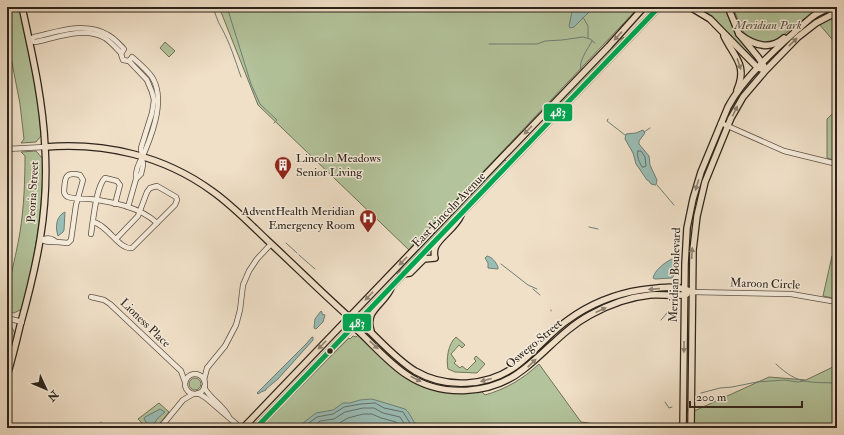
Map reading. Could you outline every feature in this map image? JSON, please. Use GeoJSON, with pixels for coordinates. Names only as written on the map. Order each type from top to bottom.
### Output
{"type":"FeatureCollection","features":[{"type":"Feature","properties":{"kind":"main road","name":"Peoria Street"},"geometry":{"type":"LineString","coordinates":[[7,380],[7,375],[34,274],[41,240],[44,207],[45,147],[41,103],[22,7]]}},
{"type":"Feature","properties":{"kind":"main road","name":"East Lincoln Avenue"},"geometry":{"type":"LineString","coordinates":[[242,428],[603,52],[644,7]]}},
{"type":"Feature","properties":{"kind":"main road","name":"East Lincoln Avenue"},"geometry":{"type":"LineString","coordinates":[[256,428],[659,7]]}},
{"type":"Feature","properties":{"kind":"main road"},"geometry":{"type":"LineString","coordinates":[[690,7],[709,18],[758,68],[766,70]]}},
{"type":"Feature","properties":{"kind":"main road"},"geometry":{"type":"LineString","coordinates":[[728,7],[739,34],[763,63],[766,70]]}},
{"type":"Feature","properties":{"kind":"main road","name":"Meridian Boulevard"},"geometry":{"type":"LineString","coordinates":[[683,428],[684,288],[686,239],[691,206],[701,172],[733,98],[758,68],[789,37],[811,17],[830,7]]}},
{"type":"Feature","properties":{"kind":"main road","name":"Meridian Boulevard"},"geometry":{"type":"LineString","coordinates":[[691,428],[693,243],[698,207],[709,170],[741,100],[766,70],[803,32],[837,12]]}},
{"type":"Feature","properties":{"kind":"main road"},"geometry":{"type":"LineString","coordinates":[[739,34],[755,44],[770,46],[780,41],[796,27],[811,17]]}},
{"type":"Feature","properties":{"kind":"main road"},"geometry":{"type":"LineString","coordinates":[[722,32],[741,67],[741,80],[733,98]]}},
{"type":"Feature","properties":{"kind":"main road","name":"Oswego Street"},"geometry":{"type":"LineString","coordinates":[[45,147],[76,145],[96,146],[124,151],[170,166],[207,187],[233,208],[349,317],[353,326],[393,364],[411,377],[426,384],[453,391],[470,391],[493,386],[514,376],[529,365],[566,331],[584,319],[615,304],[641,297],[684,294],[692,292]]}},
{"type":"Feature","properties":{"kind":"main road"},"geometry":{"type":"LineString","coordinates":[[403,274],[410,273],[424,259],[435,258],[434,249],[436,245],[459,222],[462,212]]}},
{"type":"Feature","properties":{"kind":"main road"},"geometry":{"type":"LineString","coordinates":[[372,333],[369,323],[370,316],[388,295],[392,285]]}},
{"type":"Feature","properties":{"kind":"main road","name":"Oswego Street"},"geometry":{"type":"LineString","coordinates":[[349,317],[358,320],[402,362],[420,373],[444,382],[471,383],[494,378],[512,369],[562,325],[587,308],[611,297],[635,291],[657,288],[684,288]]}},
{"type":"Feature","properties":{"kind":"main road"},"geometry":{"type":"LineString","coordinates":[[684,288],[692,292]]}},
{"type":"Feature","properties":{"kind":"street"},"geometry":{"type":"LineString","coordinates":[[29,40],[34,37],[72,29],[90,28],[107,34],[122,51],[121,56],[123,60],[131,59],[152,77],[158,96],[156,115],[143,156],[141,174],[136,179],[128,208]]}},
{"type":"Feature","properties":{"kind":"street"},"geometry":{"type":"LineString","coordinates":[[721,123],[786,151],[837,164]]}},
{"type":"Feature","properties":{"kind":"street"},"geometry":{"type":"LineString","coordinates":[[7,149],[45,147]]}},
{"type":"Feature","properties":{"kind":"street"},"geometry":{"type":"LineString","coordinates":[[41,240],[52,243],[67,243],[70,241],[78,198],[83,178],[78,174],[69,174],[66,177],[64,193],[67,196],[78,198],[96,200],[115,204],[140,212],[157,223]]}},
{"type":"Feature","properties":{"kind":"street"},"geometry":{"type":"LineString","coordinates":[[91,234],[96,200],[102,181],[108,178],[118,182],[120,185],[115,204]]}},
{"type":"Feature","properties":{"kind":"street"},"geometry":{"type":"LineString","coordinates":[[93,222],[100,224],[116,239],[126,248],[132,248],[176,202],[177,199],[175,195],[157,186],[151,187],[147,191],[140,212],[136,218],[116,239]]}},
{"type":"Feature","properties":{"kind":"street"},"geometry":{"type":"LineString","coordinates":[[160,428],[182,400],[187,377],[207,368],[224,348],[234,328],[240,310],[243,286],[249,271],[257,259],[271,244]]}},
{"type":"Feature","properties":{"kind":"street","name":"Maroon Circle"},"geometry":{"type":"LineString","coordinates":[[692,292],[791,294],[837,302]]}},
{"type":"Feature","properties":{"kind":"street","name":"Lioness Place"},"geometry":{"type":"LineString","coordinates":[[91,297],[104,300],[110,304],[181,371],[185,382]]}},
{"type":"Feature","properties":{"kind":"street"},"geometry":{"type":"LineString","coordinates":[[7,318],[22,322]]}},
{"type":"Feature","properties":{"kind":"street"},"geometry":{"type":"LineString","coordinates":[[207,368],[204,387],[209,395],[242,428]]}},
{"type":"Feature","properties":{"kind":"street","name":"Lioness Place"},"geometry":{"type":"LineString","coordinates":[[181,371],[194,374]]}},
{"type":"Feature","properties":{"kind":"street"},"geometry":{"type":"LineString","coordinates":[[194,374],[202,376],[204,380]]}},
{"type":"Feature","properties":{"kind":"street"},"geometry":{"type":"LineString","coordinates":[[185,387],[188,392],[205,397],[223,414],[229,416]]}},
{"type":"Feature","properties":{"kind":"street"},"geometry":{"type":"LineString","coordinates":[[182,400],[202,391],[204,387]]}},
{"type":"Feature","properties":{"kind":"green space"},"geometry":{"type":"Polygon","coordinates":[[[7,7],[19,7],[38,103],[41,136],[36,142],[21,143],[24,139],[20,104],[7,37],[7,7]]]}},
{"type":"Feature","properties":{"kind":"green space"},"geometry":{"type":"Polygon","coordinates":[[[219,7],[639,7],[409,250],[258,105],[219,7]]]}},
{"type":"Feature","properties":{"kind":"green space"},"geometry":{"type":"Polygon","coordinates":[[[697,7],[724,7],[736,35],[756,58],[756,60],[754,60],[714,19],[697,7]]]}},
{"type":"Feature","properties":{"kind":"green space","name":"Meridian Park"},"geometry":{"type":"Polygon","coordinates":[[[733,7],[825,7],[801,21],[771,43],[757,42],[747,37],[741,28],[733,7]]]}},
{"type":"Feature","properties":{"kind":"green space"},"geometry":{"type":"Polygon","coordinates":[[[837,15],[837,45],[819,24],[837,15]]]}},
{"type":"Feature","properties":{"kind":"green space"},"geometry":{"type":"Polygon","coordinates":[[[624,37],[619,44],[546,119],[566,95],[616,42],[624,37]]]}},
{"type":"Feature","properties":{"kind":"green space"},"geometry":{"type":"Polygon","coordinates":[[[165,42],[175,51],[169,57],[160,48],[165,42]]]}},
{"type":"Feature","properties":{"kind":"green space"},"geometry":{"type":"Polygon","coordinates":[[[837,109],[837,161],[827,158],[827,119],[837,109]]]}},
{"type":"Feature","properties":{"kind":"green space"},"geometry":{"type":"Polygon","coordinates":[[[713,146],[715,146],[698,201],[690,241],[691,217],[701,180],[713,146]]]}},
{"type":"Feature","properties":{"kind":"green space"},"geometry":{"type":"Polygon","coordinates":[[[36,151],[43,159],[40,216],[31,271],[22,309],[14,313],[7,311],[7,301],[20,232],[22,213],[25,156],[21,152],[36,151]]]}},
{"type":"Feature","properties":{"kind":"green space"},"geometry":{"type":"Polygon","coordinates":[[[504,160],[507,161],[398,275],[397,274],[407,261],[504,160]]]}},
{"type":"Feature","properties":{"kind":"green space"},"geometry":{"type":"Polygon","coordinates":[[[837,250],[837,299],[823,296],[832,256],[837,250]]]}},
{"type":"Feature","properties":{"kind":"green space"},"geometry":{"type":"Polygon","coordinates":[[[7,325],[11,326],[15,333],[7,364],[7,325]]]}},
{"type":"Feature","properties":{"kind":"green space"},"geometry":{"type":"Polygon","coordinates":[[[363,328],[408,368],[407,370],[389,357],[362,331],[361,329],[363,328]]]}},
{"type":"Feature","properties":{"kind":"green space"},"geometry":{"type":"Polygon","coordinates":[[[559,329],[560,330],[539,353],[523,367],[506,377],[477,387],[456,388],[442,386],[439,384],[475,385],[495,380],[559,329]]]}},
{"type":"Feature","properties":{"kind":"green space"},"geometry":{"type":"Polygon","coordinates":[[[359,334],[392,365],[446,392],[462,393],[481,391],[485,395],[514,383],[539,364],[581,422],[626,428],[260,428],[349,338],[350,339],[353,336],[356,337],[359,334]]]}},
{"type":"Feature","properties":{"kind":"green space"},"geometry":{"type":"Polygon","coordinates":[[[456,337],[465,345],[462,348],[459,345],[451,354],[456,361],[454,363],[460,368],[462,366],[467,370],[476,361],[474,359],[476,356],[485,364],[477,373],[455,372],[448,369],[448,352],[453,340],[456,337]]]}},
{"type":"Feature","properties":{"kind":"green space"},"geometry":{"type":"Polygon","coordinates":[[[686,344],[689,353],[687,413],[686,344]]]}},
{"type":"Feature","properties":{"kind":"green space"},"geometry":{"type":"Polygon","coordinates":[[[837,365],[837,428],[693,428],[692,412],[769,377],[806,380],[837,365]]]}},
{"type":"Feature","properties":{"kind":"green space"},"geometry":{"type":"Polygon","coordinates":[[[193,378],[197,378],[201,384],[197,390],[193,390],[189,386],[189,382],[193,378]]]}},
{"type":"Feature","properties":{"kind":"green space"},"geometry":{"type":"Polygon","coordinates":[[[159,403],[169,412],[156,428],[147,428],[138,419],[159,403]]]}},
{"type":"Feature","properties":{"kind":"water"},"geometry":{"type":"Polygon","coordinates":[[[573,7],[594,7],[574,27],[570,28],[569,26],[573,7]]]}},
{"type":"Feature","properties":{"kind":"water"},"geometry":{"type":"Polygon","coordinates":[[[643,130],[645,133],[639,141],[639,144],[649,156],[650,165],[657,180],[656,185],[651,184],[647,180],[636,164],[633,153],[625,139],[626,134],[636,133],[643,130]]]}},
{"type":"Feature","properties":{"kind":"water"},"geometry":{"type":"Polygon","coordinates":[[[65,212],[64,230],[58,236],[57,222],[60,216],[65,212]]]}},
{"type":"Feature","properties":{"kind":"water"},"geometry":{"type":"Polygon","coordinates":[[[487,256],[494,260],[498,269],[488,268],[488,263],[485,258],[487,256]]]}},
{"type":"Feature","properties":{"kind":"water"},"geometry":{"type":"Polygon","coordinates":[[[672,259],[675,262],[676,267],[672,278],[653,278],[660,267],[672,259]]]}},
{"type":"Feature","properties":{"kind":"water"},"geometry":{"type":"Polygon","coordinates":[[[321,311],[322,314],[325,315],[323,322],[316,329],[314,328],[315,319],[321,311]]]}},
{"type":"Feature","properties":{"kind":"water"},"geometry":{"type":"Polygon","coordinates":[[[312,337],[313,340],[278,379],[266,390],[258,394],[257,393],[312,337]]]}},
{"type":"Feature","properties":{"kind":"water"},"geometry":{"type":"Polygon","coordinates":[[[372,399],[405,409],[416,424],[421,428],[293,428],[303,423],[316,413],[333,410],[343,403],[372,399]]]}},
{"type":"Feature","properties":{"kind":"water"},"geometry":{"type":"Polygon","coordinates":[[[160,409],[165,412],[157,419],[153,426],[149,427],[144,419],[145,417],[160,409]]]}},
{"type":"Feature","properties":{"kind":"waterway"},"geometry":{"type":"LineString","coordinates":[[212,7],[230,45],[241,77]]}},
{"type":"Feature","properties":{"kind":"waterway"},"geometry":{"type":"LineString","coordinates":[[227,7],[251,84],[260,104],[277,120],[274,123]]}},
{"type":"Feature","properties":{"kind":"waterway"},"geometry":{"type":"LineString","coordinates":[[583,17],[588,26],[588,38]]}},
{"type":"Feature","properties":{"kind":"waterway"},"geometry":{"type":"LineString","coordinates":[[489,44],[537,44],[545,41],[583,37],[590,39],[595,43]]}},
{"type":"Feature","properties":{"kind":"waterway"},"geometry":{"type":"LineString","coordinates":[[581,70],[580,66],[582,59],[592,41]]}},
{"type":"Feature","properties":{"kind":"waterway"},"geometry":{"type":"LineString","coordinates":[[608,119],[607,121],[625,135]]}},
{"type":"Feature","properties":{"kind":"waterway"},"geometry":{"type":"LineString","coordinates":[[644,132],[650,128]]}},
{"type":"Feature","properties":{"kind":"waterway"},"geometry":{"type":"LineString","coordinates":[[657,185],[674,205]]}},
{"type":"Feature","properties":{"kind":"waterway"},"geometry":{"type":"LineString","coordinates":[[589,227],[598,229]]}},
{"type":"Feature","properties":{"kind":"waterway"},"geometry":{"type":"LineString","coordinates":[[286,243],[297,253]]}},
{"type":"Feature","properties":{"kind":"waterway"},"geometry":{"type":"LineString","coordinates":[[299,255],[315,269]]}},
{"type":"Feature","properties":{"kind":"waterway"},"geometry":{"type":"LineString","coordinates":[[501,264],[528,285],[537,289]]}},
{"type":"Feature","properties":{"kind":"waterway"},"geometry":{"type":"LineString","coordinates":[[533,289],[540,295]]}},
{"type":"Feature","properties":{"kind":"waterway"},"geometry":{"type":"LineString","coordinates":[[661,320],[667,313]]}},
{"type":"Feature","properties":{"kind":"waterway"},"geometry":{"type":"LineString","coordinates":[[776,364],[791,376],[804,381],[837,383]]}},
{"type":"Feature","properties":{"kind":"waterway"},"geometry":{"type":"LineString","coordinates":[[701,393],[720,388],[757,382],[784,380],[798,382],[804,381]]}},
{"type":"Feature","properties":{"kind":"waterway"},"geometry":{"type":"LineString","coordinates":[[833,387],[835,381]]}},
{"type":"Feature","properties":{"kind":"waterway"},"geometry":{"type":"LineString","coordinates":[[665,402],[669,408],[672,407]]}},
{"type":"Feature","properties":{"kind":"waterway"},"geometry":{"type":"LineString","coordinates":[[100,428],[101,422]]}},
{"type":"Feature","properties":{"kind":"transit line","name":"483"},"geometry":{"type":"LineString","coordinates":[[256,428],[659,7]]}},
{"type":"Feature","properties":{"kind":"place","name":"Lincoln Meadows Senior Living"},"geometry":{"type":"Point","coordinates":[283,180]}},
{"type":"Feature","properties":{"kind":"place","name":"AdventHealth Meridian Emergency Room"},"geometry":{"type":"Point","coordinates":[368,233]}}]}
